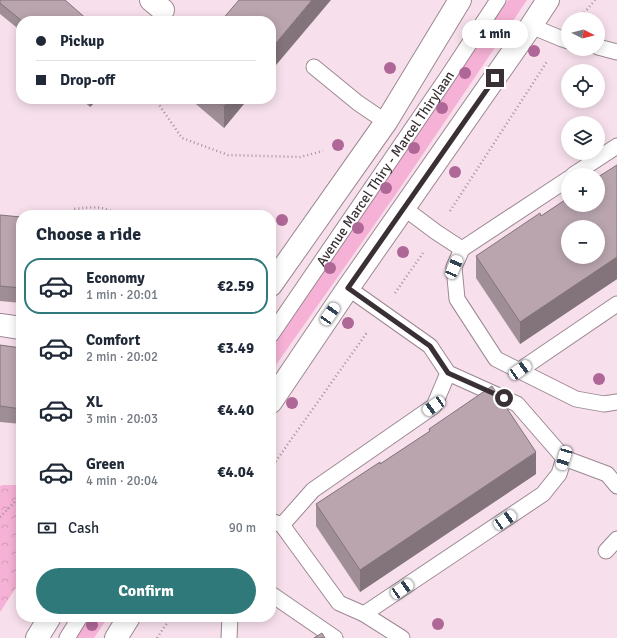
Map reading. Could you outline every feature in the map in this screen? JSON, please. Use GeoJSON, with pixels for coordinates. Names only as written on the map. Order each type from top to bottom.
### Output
{"type":"FeatureCollection","features":[{"type":"Feature","properties":{"kind":"main road","name":"Avenue Marcel Thiry - Marcel Thirylaan"},"geometry":{"type":"LineString","coordinates":[[276,278],[386,122],[460,0]]}},
{"type":"Feature","properties":{"kind":"main road"},"geometry":{"type":"LineString","coordinates":[[276,395],[348,288],[548,0]]}},
{"type":"Feature","properties":{"kind":"main road"},"geometry":{"type":"LineString","coordinates":[[0,325],[16,327]]}},
{"type":"Feature","properties":{"kind":"main road"},"geometry":{"type":"LineString","coordinates":[[37,638],[47,622]]}},
{"type":"Feature","properties":{"kind":"main road"},"geometry":{"type":"LineString","coordinates":[[116,638],[126,622]]}},
{"type":"Feature","properties":{"kind":"lane","name":"Avenue Marcel Thiry - Marcel Thirylaan"},"geometry":{"type":"LineString","coordinates":[[276,328],[444,82],[498,0]]}},
{"type":"Feature","properties":{"kind":"lane"},"geometry":{"type":"LineString","coordinates":[[531,26],[561,39]]}},
{"type":"Feature","properties":{"kind":"lane"},"geometry":{"type":"LineString","coordinates":[[605,49],[617,52]]}},
{"type":"Feature","properties":{"kind":"lane"},"geometry":{"type":"LineString","coordinates":[[314,67],[358,103],[386,122]]}},
{"type":"Feature","properties":{"kind":"lane"},"geometry":{"type":"LineString","coordinates":[[584,168],[617,146]]}},
{"type":"Feature","properties":{"kind":"lane"},"geometry":{"type":"LineString","coordinates":[[561,184],[462,249],[454,267],[457,299],[496,359],[576,400],[604,404],[617,402]]}},
{"type":"Feature","properties":{"kind":"lane"},"geometry":{"type":"LineString","coordinates":[[404,208],[462,249]]}},
{"type":"Feature","properties":{"kind":"lane"},"geometry":{"type":"LineString","coordinates":[[348,288],[430,346],[448,373],[517,404],[564,458],[607,474],[617,486]]}},
{"type":"Feature","properties":{"kind":"lane"},"geometry":{"type":"LineString","coordinates":[[520,370],[617,304]]}},
{"type":"Feature","properties":{"kind":"lane"},"geometry":{"type":"LineString","coordinates":[[402,638],[364,614],[339,603],[276,523],[313,490],[434,406],[448,373]]}},
{"type":"Feature","properties":{"kind":"lane"},"geometry":{"type":"LineString","coordinates":[[364,614],[543,494],[559,474],[564,458]]}},
{"type":"Feature","properties":{"kind":"lane"},"geometry":{"type":"LineString","coordinates":[[606,551],[617,539]]}},
{"type":"Feature","properties":{"kind":"lane"},"geometry":{"type":"LineString","coordinates":[[276,597],[335,638]]}},
{"type":"Feature","properties":{"kind":"lane"},"geometry":{"type":"LineString","coordinates":[[67,638],[77,622]]}},
{"type":"Feature","properties":{"kind":"lane"},"geometry":{"type":"LineString","coordinates":[[229,638],[230,622]]}},
{"type":"Feature","properties":{"kind":"path"},"geometry":{"type":"LineString","coordinates":[[585,12],[595,0]]}},
{"type":"Feature","properties":{"kind":"path"},"geometry":{"type":"LineString","coordinates":[[158,104],[182,138],[228,155],[300,157],[323,151]]}},
{"type":"Feature","properties":{"kind":"path"},"geometry":{"type":"LineString","coordinates":[[73,210],[97,207],[108,210]]}},
{"type":"Feature","properties":{"kind":"path"},"geometry":{"type":"LineString","coordinates":[[0,518],[16,500]]}},
{"type":"Feature","properties":{"kind":"path"},"geometry":{"type":"LineString","coordinates":[[158,638],[168,622]]}},
{"type":"Feature","properties":{"kind":"green space"},"geometry":{"type":"Polygon","coordinates":[[[508,0],[527,0],[396,194],[276,365],[276,336],[372,201],[508,0]]]}},
{"type":"Feature","properties":{"kind":"green space"},"geometry":{"type":"Polygon","coordinates":[[[16,485],[16,588],[0,612],[0,486],[16,485]]]}},
{"type":"Feature","properties":{"kind":"green space"},"geometry":{"type":"Polygon","coordinates":[[[85,622],[105,622],[94,638],[74,638],[85,622]]]}},
{"type":"Feature","properties":{"kind":"building"},"geometry":{"type":"Polygon","coordinates":[[[0,0],[65,0],[83,16],[16,16],[0,3],[0,0]]]}},
{"type":"Feature","properties":{"kind":"building"},"geometry":{"type":"Polygon","coordinates":[[[239,0],[312,0],[276,43],[276,16],[225,16],[239,0]]]}},
{"type":"Feature","properties":{"kind":"building"},"geometry":{"type":"Polygon","coordinates":[[[617,165],[617,257],[520,322],[476,256],[540,213],[541,216],[561,203],[561,212],[605,212],[605,173],[617,165]]]}},
{"type":"Feature","properties":{"kind":"building"},"geometry":{"type":"Polygon","coordinates":[[[0,215],[16,217],[16,288],[0,286],[0,215]]]}},
{"type":"Feature","properties":{"kind":"building"},"geometry":{"type":"Polygon","coordinates":[[[0,345],[16,347],[16,408],[0,406],[0,345]]]}},
{"type":"Feature","properties":{"kind":"building"},"geometry":{"type":"Polygon","coordinates":[[[492,386],[536,452],[360,570],[316,504],[430,431],[429,429],[492,386]]]}},
{"type":"Feature","properties":{"kind":"building"},"geometry":{"type":"Polygon","coordinates":[[[322,633],[325,638],[314,638],[322,633]]]}},
{"type":"Feature","properties":{"kind":"route"},"geometry":{"type":"LineString","coordinates":[[495,78],[348,288],[430,346],[448,373],[504,398]]}}]}
